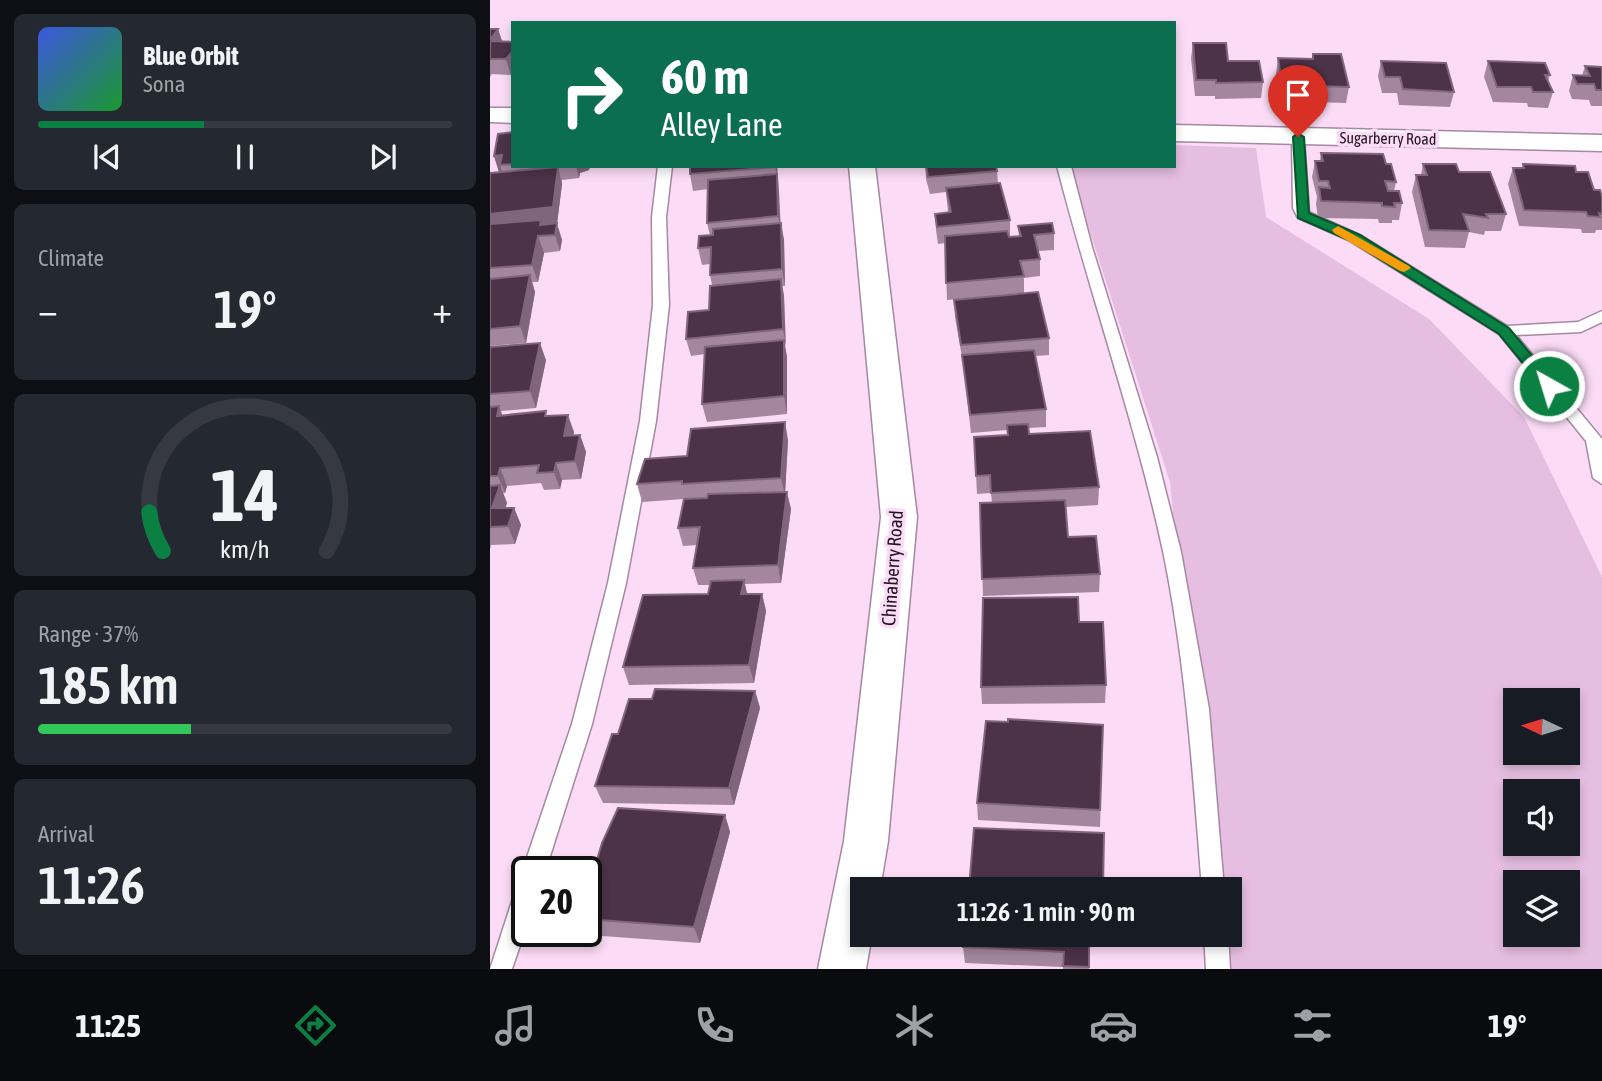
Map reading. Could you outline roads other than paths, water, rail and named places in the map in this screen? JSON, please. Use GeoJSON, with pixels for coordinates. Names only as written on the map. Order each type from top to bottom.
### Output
{"type":"FeatureCollection","features":[{"type":"Feature","properties":{"kind":"street"},"geometry":{"type":"LineString","coordinates":[[490,115],[511,116]]}},
{"type":"Feature","properties":{"kind":"street","name":"Sugarberry Road"},"geometry":{"type":"LineString","coordinates":[[1176,133],[1602,143]]}},
{"type":"Feature","properties":{"kind":"street","name":"Chinaberry Road"},"geometry":{"type":"LineString","coordinates":[[842,969],[866,841],[899,517],[862,168]]}},
{"type":"Feature","properties":{"kind":"lane"},"geometry":{"type":"LineString","coordinates":[[1298,137],[1303,215],[1355,238],[1504,331],[1594,440],[1602,478]]}},
{"type":"Feature","properties":{"kind":"lane"},"geometry":{"type":"LineString","coordinates":[[538,856],[582,724],[617,583],[648,421],[661,305],[659,217],[665,168]]}},
{"type":"Feature","properties":{"kind":"lane"},"geometry":{"type":"LineString","coordinates":[[1065,168],[1085,247],[1149,457],[1172,552],[1199,709],[1212,877]]}},
{"type":"Feature","properties":{"kind":"lane"},"geometry":{"type":"LineString","coordinates":[[1504,331],[1581,327],[1602,316]]}},
{"type":"Feature","properties":{"kind":"lane"},"geometry":{"type":"LineString","coordinates":[[500,969],[511,936]]}},
{"type":"Feature","properties":{"kind":"lane"},"geometry":{"type":"LineString","coordinates":[[1217,947],[1218,969]]}}]}
